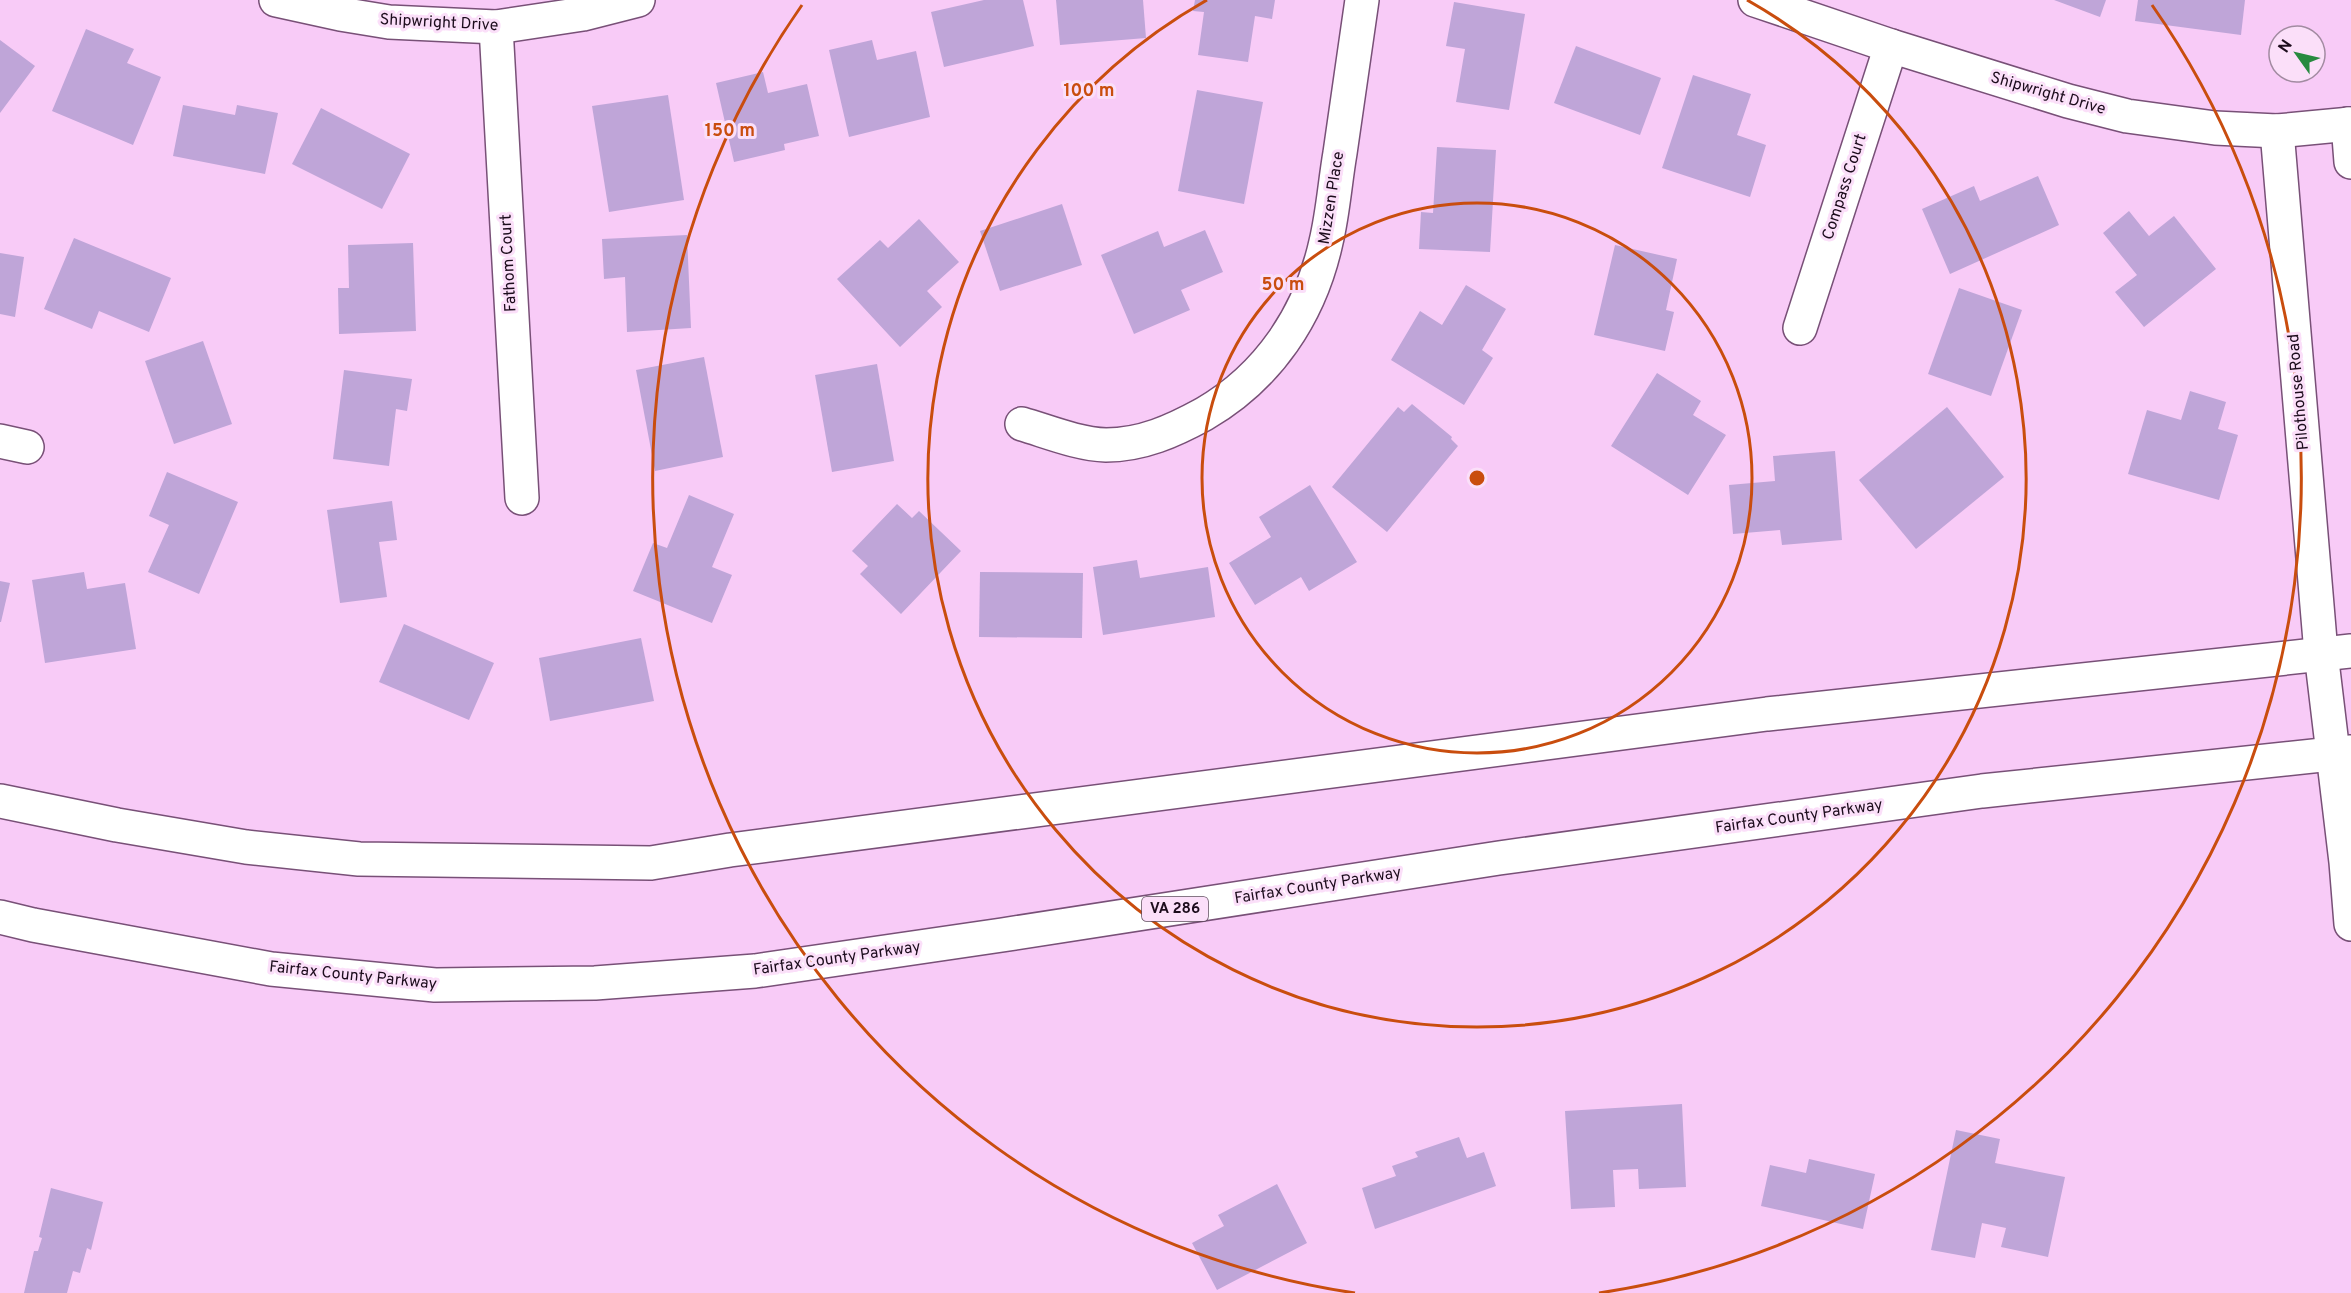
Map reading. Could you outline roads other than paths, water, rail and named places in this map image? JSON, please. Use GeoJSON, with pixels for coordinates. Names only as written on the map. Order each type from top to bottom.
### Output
{"type":"FeatureCollection","features":[{"type":"Feature","properties":{"kind":"main road","name":"Shipwright Drive"},"geometry":{"type":"LineString","coordinates":[[276,0],[389,22],[496,27],[583,14],[638,0]]}},
{"type":"Feature","properties":{"kind":"main road","name":"Mizzen Place"},"geometry":{"type":"LineString","coordinates":[[1022,424],[1093,444],[1136,442],[1175,430],[1225,402],[1259,373],[1279,348],[1310,295],[1326,242],[1362,0]]}},
{"type":"Feature","properties":{"kind":"main road","name":"Shipwright Drive"},"geometry":{"type":"LineString","coordinates":[[1755,0],[1891,46],[2068,101],[2127,116],[2215,128],[2277,131],[2349,124]]}},
{"type":"Feature","properties":{"kind":"main road","name":"Fathom Court"},"geometry":{"type":"LineString","coordinates":[[496,27],[522,498]]}},
{"type":"Feature","properties":{"kind":"main road","name":"Compass Court"},"geometry":{"type":"LineString","coordinates":[[1800,328],[1891,46]]}},
{"type":"Feature","properties":{"kind":"main road"},"geometry":{"type":"LineString","coordinates":[[2349,124],[2351,162]]}},
{"type":"Feature","properties":{"kind":"main road","name":"Pilothouse Road"},"geometry":{"type":"LineString","coordinates":[[2277,131],[2336,652],[2351,924]]}},
{"type":"Feature","properties":{"kind":"main road"},"geometry":{"type":"LineString","coordinates":[[0,801],[117,825],[246,847],[359,859],[651,863],[754,847],[1767,714],[2336,652]]}},
{"type":"Feature","properties":{"kind":"main road","name":"Fairfax County Parkway"},"geometry":{"type":"LineString","coordinates":[[0,917],[271,969],[435,985],[595,983],[756,971],[1014,934],[1499,858],[1982,791],[2342,753]]}}]}
